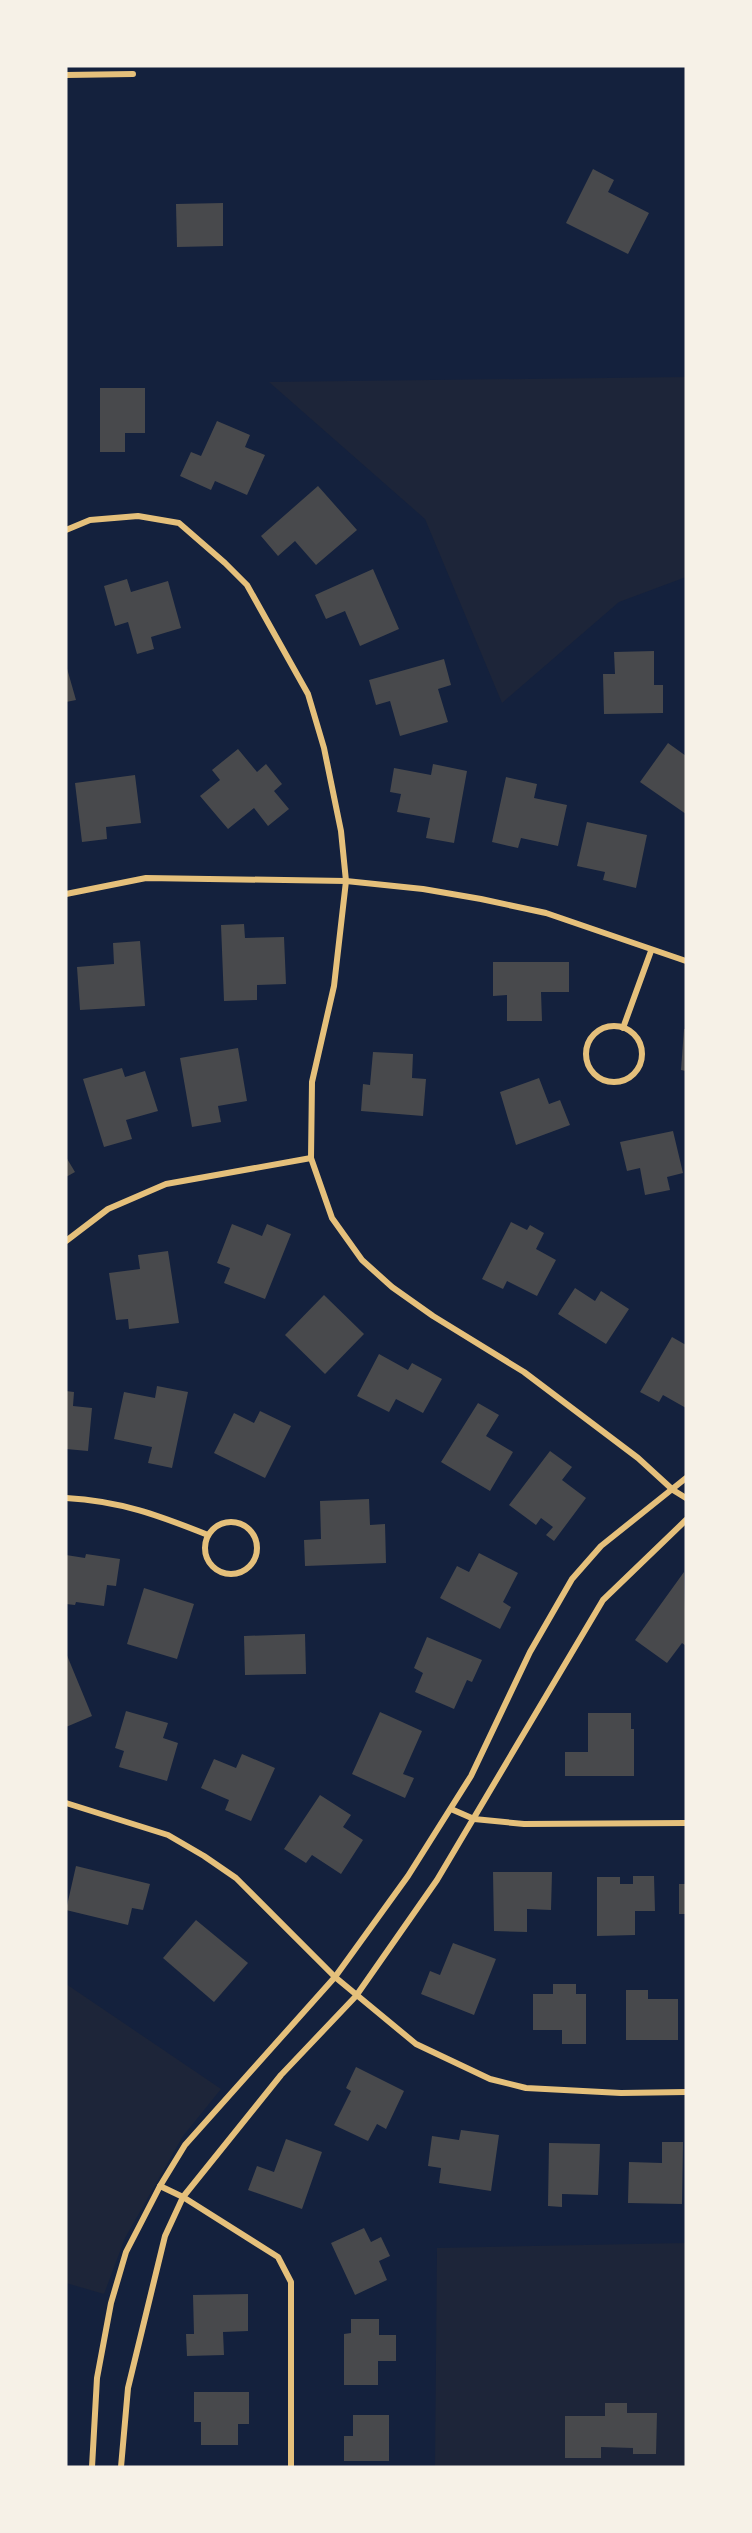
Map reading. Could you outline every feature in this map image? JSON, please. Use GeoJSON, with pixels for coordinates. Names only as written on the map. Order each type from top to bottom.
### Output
{"type":"FeatureCollection","features":[{"type":"Feature","properties":{"kind":"street"},"geometry":{"type":"LineString","coordinates":[[66,75],[133,74]]}},
{"type":"Feature","properties":{"kind":"street"},"geometry":{"type":"LineString","coordinates":[[66,530],[90,520],[138,516],[179,523],[225,562],[247,585],[308,694],[329,769],[341,831],[346,881],[334,987],[312,1082],[311,1158],[332,1218],[362,1260],[377,1274],[433,1316],[524,1372],[638,1458],[673,1490],[686,1498]]}},
{"type":"Feature","properties":{"kind":"street"},"geometry":{"type":"LineString","coordinates":[[66,894],[146,878],[346,881],[423,889],[546,913],[686,962]]}},
{"type":"Feature","properties":{"kind":"street"},"geometry":{"type":"LineString","coordinates":[[623,1028],[651,951]]}},
{"type":"Feature","properties":{"kind":"street"},"geometry":{"type":"LineString","coordinates":[[610,1027],[623,1028],[638,1039],[641,1047],[640,1064],[636,1072],[626,1080],[614,1082],[603,1080],[589,1068],[586,1058],[588,1044],[595,1034],[610,1027]]}},
{"type":"Feature","properties":{"kind":"street"},"geometry":{"type":"LineString","coordinates":[[66,1241],[108,1209],[166,1184],[311,1158]]}},
{"type":"Feature","properties":{"kind":"street"},"geometry":{"type":"LineString","coordinates":[[92,2467],[97,2379],[111,2303],[126,2252],[159,2186],[186,2145],[335,1977],[408,1876],[471,1776],[530,1652],[572,1579],[601,1546],[686,1478]]}},
{"type":"Feature","properties":{"kind":"street"},"geometry":{"type":"LineString","coordinates":[[66,1497],[96,1499],[145,1510],[208,1535]]}},
{"type":"Feature","properties":{"kind":"street"},"geometry":{"type":"LineString","coordinates":[[231,1521],[240,1523],[254,1534],[257,1548],[255,1559],[249,1567],[239,1572],[219,1571],[209,1562],[206,1555],[205,1544],[208,1535],[219,1524],[231,1521]]}},
{"type":"Feature","properties":{"kind":"street"},"geometry":{"type":"LineString","coordinates":[[120,2467],[128,2388],[165,2236],[183,2197],[281,2075],[356,1996],[437,1880],[603,1600],[686,1521]]}},
{"type":"Feature","properties":{"kind":"street"},"geometry":{"type":"LineString","coordinates":[[66,1803],[168,1835],[204,1856],[236,1878],[335,1977],[416,2044],[490,2079],[526,2088],[621,2093],[686,2092]]}},
{"type":"Feature","properties":{"kind":"street"},"geometry":{"type":"LineString","coordinates":[[451,1809],[474,1819],[524,1824],[686,1824]]}},
{"type":"Feature","properties":{"kind":"street"},"geometry":{"type":"LineString","coordinates":[[159,2186],[183,2197],[278,2257],[291,2282],[291,2467]]}},
{"type":"Feature","properties":{"kind":"shaded area"},"geometry":{"type":"Polygon","coordinates":[[[686,377],[686,577],[619,602],[502,703],[425,519],[269,382],[686,377]]]}},
{"type":"Feature","properties":{"kind":"shaded area"},"geometry":{"type":"Polygon","coordinates":[[[66,1984],[221,2089],[183,2136],[125,2238],[104,2294],[66,2283],[66,1984]]]}},
{"type":"Feature","properties":{"kind":"shaded area"},"geometry":{"type":"Polygon","coordinates":[[[686,2243],[686,2467],[435,2467],[437,2248],[686,2243]]]}},
{"type":"Feature","properties":{"kind":"building"},"geometry":{"type":"Polygon","coordinates":[[[593,169],[614,180],[608,192],[649,213],[628,254],[566,223],[593,169]]]}},
{"type":"Feature","properties":{"kind":"building"},"geometry":{"type":"Polygon","coordinates":[[[223,203],[223,246],[177,247],[176,204],[223,203]]]}},
{"type":"Feature","properties":{"kind":"building"},"geometry":{"type":"Polygon","coordinates":[[[100,388],[145,388],[145,433],[125,433],[125,452],[100,452],[100,388]]]}},
{"type":"Feature","properties":{"kind":"building"},"geometry":{"type":"Polygon","coordinates":[[[217,421],[250,435],[245,447],[265,455],[247,495],[215,481],[211,490],[180,476],[191,452],[201,456],[217,421]]]}},
{"type":"Feature","properties":{"kind":"building"},"geometry":{"type":"Polygon","coordinates":[[[318,486],[357,530],[316,565],[295,541],[278,556],[261,536],[318,486]]]}},
{"type":"Feature","properties":{"kind":"building"},"geometry":{"type":"Polygon","coordinates":[[[373,569],[399,629],[360,646],[345,611],[326,619],[315,595],[373,569]]]}},
{"type":"Feature","properties":{"kind":"building"},"geometry":{"type":"Polygon","coordinates":[[[127,579],[131,592],[168,581],[181,628],[151,637],[154,649],[137,654],[128,622],[115,626],[104,586],[127,579]]]}},
{"type":"Feature","properties":{"kind":"building"},"geometry":{"type":"Polygon","coordinates":[[[654,651],[654,685],[663,685],[663,713],[604,714],[603,674],[615,674],[614,652],[654,651]]]}},
{"type":"Feature","properties":{"kind":"building"},"geometry":{"type":"Polygon","coordinates":[[[444,659],[451,685],[438,689],[448,722],[400,736],[390,701],[376,705],[369,680],[444,659]]]}},
{"type":"Feature","properties":{"kind":"building"},"geometry":{"type":"Polygon","coordinates":[[[66,665],[76,700],[66,702],[66,665]]]}},
{"type":"Feature","properties":{"kind":"building"},"geometry":{"type":"Polygon","coordinates":[[[668,743],[686,756],[686,814],[640,782],[668,743]]]}},
{"type":"Feature","properties":{"kind":"building"},"geometry":{"type":"Polygon","coordinates":[[[238,749],[257,772],[266,764],[282,784],[274,791],[289,809],[268,826],[254,808],[228,829],[200,796],[220,780],[212,770],[238,749]]]}},
{"type":"Feature","properties":{"kind":"building"},"geometry":{"type":"Polygon","coordinates":[[[433,764],[467,771],[454,843],[426,838],[430,818],[397,812],[401,794],[390,792],[394,768],[431,775],[433,764]]]}},
{"type":"Feature","properties":{"kind":"building"},"geometry":{"type":"Polygon","coordinates":[[[135,775],[141,823],[106,827],[107,839],[82,842],[75,783],[135,775]]]}},
{"type":"Feature","properties":{"kind":"building"},"geometry":{"type":"Polygon","coordinates":[[[506,777],[537,784],[534,798],[567,805],[558,846],[521,838],[518,848],[492,842],[506,777]]]}},
{"type":"Feature","properties":{"kind":"building"},"geometry":{"type":"Polygon","coordinates":[[[587,822],[647,835],[636,888],[603,880],[605,872],[577,866],[587,822]]]}},
{"type":"Feature","properties":{"kind":"building"},"geometry":{"type":"Polygon","coordinates":[[[244,924],[245,938],[284,937],[286,984],[257,985],[257,1000],[224,1001],[221,925],[244,924]]]}},
{"type":"Feature","properties":{"kind":"building"},"geometry":{"type":"Polygon","coordinates":[[[140,941],[145,1006],[80,1010],[77,967],[114,964],[113,943],[140,941]]]}},
{"type":"Feature","properties":{"kind":"building"},"geometry":{"type":"Polygon","coordinates":[[[493,962],[569,962],[569,992],[541,992],[542,1021],[507,1021],[507,995],[493,996],[493,962]]]}},
{"type":"Feature","properties":{"kind":"building"},"geometry":{"type":"Polygon","coordinates":[[[684,1029],[686,1029],[686,1071],[681,1070],[684,1029]]]}},
{"type":"Feature","properties":{"kind":"building"},"geometry":{"type":"Polygon","coordinates":[[[238,1048],[247,1101],[218,1106],[221,1122],[192,1127],[180,1058],[238,1048]]]}},
{"type":"Feature","properties":{"kind":"building"},"geometry":{"type":"Polygon","coordinates":[[[373,1052],[413,1054],[412,1078],[426,1079],[423,1116],[361,1111],[363,1084],[370,1085],[373,1052]]]}},
{"type":"Feature","properties":{"kind":"building"},"geometry":{"type":"Polygon","coordinates":[[[122,1068],[125,1077],[145,1071],[158,1111],[126,1120],[132,1139],[104,1147],[83,1079],[122,1068]]]}},
{"type":"Feature","properties":{"kind":"building"},"geometry":{"type":"Polygon","coordinates":[[[539,1078],[549,1104],[560,1100],[570,1125],[516,1145],[500,1092],[539,1078]]]}},
{"type":"Feature","properties":{"kind":"building"},"geometry":{"type":"Polygon","coordinates":[[[673,1131],[683,1173],[667,1177],[670,1190],[645,1195],[640,1168],[627,1171],[620,1142],[673,1131]]]}},
{"type":"Feature","properties":{"kind":"building"},"geometry":{"type":"Polygon","coordinates":[[[66,1157],[75,1172],[66,1177],[66,1157]]]}},
{"type":"Feature","properties":{"kind":"building"},"geometry":{"type":"Polygon","coordinates":[[[511,1222],[527,1230],[530,1225],[544,1233],[536,1249],[556,1260],[537,1296],[507,1281],[503,1289],[482,1279],[511,1222]]]}},
{"type":"Feature","properties":{"kind":"building"},"geometry":{"type":"Polygon","coordinates":[[[232,1224],[262,1236],[267,1224],[291,1234],[265,1299],[224,1283],[230,1268],[217,1263],[232,1224]]]}},
{"type":"Feature","properties":{"kind":"building"},"geometry":{"type":"Polygon","coordinates":[[[168,1251],[179,1323],[129,1329],[128,1319],[116,1320],[109,1273],[140,1269],[138,1255],[168,1251]]]}},
{"type":"Feature","properties":{"kind":"building"},"geometry":{"type":"Polygon","coordinates":[[[575,1288],[595,1301],[601,1291],[629,1309],[606,1344],[558,1314],[575,1288]]]}},
{"type":"Feature","properties":{"kind":"building"},"geometry":{"type":"Polygon","coordinates":[[[324,1295],[364,1334],[325,1374],[285,1335],[324,1295]]]}},
{"type":"Feature","properties":{"kind":"building"},"geometry":{"type":"Polygon","coordinates":[[[672,1337],[686,1345],[686,1408],[663,1395],[659,1402],[640,1392],[672,1337]]]}},
{"type":"Feature","properties":{"kind":"building"},"geometry":{"type":"Polygon","coordinates":[[[379,1354],[408,1370],[412,1363],[442,1379],[423,1413],[396,1399],[389,1412],[357,1396],[379,1354]]]}},
{"type":"Feature","properties":{"kind":"building"},"geometry":{"type":"Polygon","coordinates":[[[157,1386],[188,1392],[172,1468],[148,1463],[152,1447],[114,1439],[124,1392],[155,1398],[157,1386]]]}},
{"type":"Feature","properties":{"kind":"building"},"geometry":{"type":"Polygon","coordinates":[[[66,1391],[74,1392],[73,1406],[92,1408],[88,1451],[66,1449],[66,1391]]]}},
{"type":"Feature","properties":{"kind":"building"},"geometry":{"type":"Polygon","coordinates":[[[478,1403],[499,1415],[486,1436],[513,1452],[490,1491],[441,1462],[478,1403]]]}},
{"type":"Feature","properties":{"kind":"building"},"geometry":{"type":"Polygon","coordinates":[[[260,1411],[291,1426],[265,1478],[214,1453],[234,1413],[254,1423],[260,1411]]]}},
{"type":"Feature","properties":{"kind":"building"},"geometry":{"type":"Polygon","coordinates":[[[550,1451],[572,1467],[562,1480],[586,1498],[554,1541],[546,1535],[553,1527],[541,1518],[536,1525],[509,1505],[550,1451]]]}},
{"type":"Feature","properties":{"kind":"building"},"geometry":{"type":"Polygon","coordinates":[[[369,1499],[370,1525],[385,1524],[386,1563],[305,1566],[304,1540],[321,1539],[320,1501],[369,1499]]]}},
{"type":"Feature","properties":{"kind":"building"},"geometry":{"type":"Polygon","coordinates":[[[479,1553],[518,1573],[503,1602],[511,1607],[500,1629],[440,1598],[457,1566],[469,1572],[479,1553]]]}},
{"type":"Feature","properties":{"kind":"building"},"geometry":{"type":"Polygon","coordinates":[[[86,1554],[120,1559],[116,1586],[107,1585],[104,1606],[76,1602],[75,1605],[66,1604],[66,1555],[85,1558],[86,1554]]]}},
{"type":"Feature","properties":{"kind":"building"},"geometry":{"type":"Polygon","coordinates":[[[684,1572],[686,1646],[682,1643],[667,1663],[635,1640],[684,1572]]]}},
{"type":"Feature","properties":{"kind":"building"},"geometry":{"type":"Polygon","coordinates":[[[144,1588],[194,1604],[177,1659],[127,1644],[144,1588]]]}},
{"type":"Feature","properties":{"kind":"building"},"geometry":{"type":"Polygon","coordinates":[[[305,1634],[306,1674],[245,1675],[244,1636],[305,1634]]]}},
{"type":"Feature","properties":{"kind":"building"},"geometry":{"type":"Polygon","coordinates":[[[427,1637],[482,1660],[472,1682],[467,1680],[454,1709],[415,1692],[423,1673],[414,1668],[427,1637]]]}},
{"type":"Feature","properties":{"kind":"building"},"geometry":{"type":"Polygon","coordinates":[[[66,1653],[92,1716],[66,1727],[66,1653]]]}},
{"type":"Feature","properties":{"kind":"building"},"geometry":{"type":"Polygon","coordinates":[[[126,1711],[168,1723],[163,1738],[178,1743],[167,1781],[119,1767],[124,1751],[115,1748],[126,1711]]]}},
{"type":"Feature","properties":{"kind":"building"},"geometry":{"type":"Polygon","coordinates":[[[380,1712],[422,1731],[403,1774],[414,1778],[405,1798],[352,1774],[380,1712]]]}},
{"type":"Feature","properties":{"kind":"building"},"geometry":{"type":"Polygon","coordinates":[[[588,1713],[631,1713],[631,1729],[634,1729],[634,1776],[565,1776],[565,1752],[588,1752],[588,1713]]]}},
{"type":"Feature","properties":{"kind":"building"},"geometry":{"type":"Polygon","coordinates":[[[242,1754],[275,1768],[251,1821],[225,1810],[229,1800],[201,1788],[214,1759],[236,1768],[242,1754]]]}},
{"type":"Feature","properties":{"kind":"building"},"geometry":{"type":"Polygon","coordinates":[[[320,1795],[351,1815],[343,1827],[363,1840],[341,1874],[312,1855],[306,1863],[284,1849],[320,1795]]]}},
{"type":"Feature","properties":{"kind":"building"},"geometry":{"type":"Polygon","coordinates":[[[76,1866],[150,1884],[143,1910],[132,1908],[128,1925],[66,1910],[76,1866]]]}},
{"type":"Feature","properties":{"kind":"building"},"geometry":{"type":"Polygon","coordinates":[[[493,1872],[552,1872],[551,1910],[527,1909],[527,1932],[494,1931],[493,1872]]]}},
{"type":"Feature","properties":{"kind":"building"},"geometry":{"type":"Polygon","coordinates":[[[633,1876],[654,1876],[655,1911],[635,1911],[635,1935],[597,1936],[597,1877],[620,1877],[620,1884],[633,1884],[633,1876]]]}},
{"type":"Feature","properties":{"kind":"building"},"geometry":{"type":"Polygon","coordinates":[[[679,1884],[686,1884],[686,1914],[679,1914],[679,1884]]]}},
{"type":"Feature","properties":{"kind":"building"},"geometry":{"type":"Polygon","coordinates":[[[196,1920],[248,1963],[214,2002],[163,1958],[196,1920]]]}},
{"type":"Feature","properties":{"kind":"building"},"geometry":{"type":"Polygon","coordinates":[[[453,1943],[496,1959],[474,2015],[421,1994],[430,1971],[440,1975],[453,1943]]]}},
{"type":"Feature","properties":{"kind":"building"},"geometry":{"type":"Polygon","coordinates":[[[553,1984],[576,1984],[576,1994],[586,1994],[586,2044],[562,2044],[562,2030],[533,2030],[533,1994],[553,1994],[553,1984]]]}},
{"type":"Feature","properties":{"kind":"building"},"geometry":{"type":"Polygon","coordinates":[[[626,1990],[648,1990],[648,1999],[678,1999],[678,2040],[626,2040],[626,1990]]]}},
{"type":"Feature","properties":{"kind":"building"},"geometry":{"type":"Polygon","coordinates":[[[356,2067],[404,2091],[386,2129],[377,2124],[368,2141],[334,2125],[351,2091],[346,2088],[356,2067]]]}},
{"type":"Feature","properties":{"kind":"building"},"geometry":{"type":"Polygon","coordinates":[[[461,2130],[499,2135],[491,2191],[439,2183],[441,2168],[428,2166],[432,2136],[459,2140],[461,2130]]]}},
{"type":"Feature","properties":{"kind":"building"},"geometry":{"type":"Polygon","coordinates":[[[286,2139],[322,2152],[302,2209],[248,2190],[257,2166],[274,2172],[286,2139]]]}},
{"type":"Feature","properties":{"kind":"building"},"geometry":{"type":"Polygon","coordinates":[[[662,2142],[683,2142],[682,2204],[628,2203],[629,2162],[662,2163],[662,2142]]]}},
{"type":"Feature","properties":{"kind":"building"},"geometry":{"type":"Polygon","coordinates":[[[549,2143],[600,2144],[598,2195],[562,2194],[562,2207],[548,2206],[549,2143]]]}},
{"type":"Feature","properties":{"kind":"building"},"geometry":{"type":"Polygon","coordinates":[[[364,2228],[371,2242],[381,2237],[390,2256],[379,2261],[387,2280],[355,2295],[331,2243],[364,2228]]]}},
{"type":"Feature","properties":{"kind":"building"},"geometry":{"type":"Polygon","coordinates":[[[248,2294],[248,2331],[223,2332],[224,2355],[187,2356],[186,2334],[194,2334],[193,2295],[248,2294]]]}},
{"type":"Feature","properties":{"kind":"building"},"geometry":{"type":"Polygon","coordinates":[[[351,2319],[379,2319],[379,2335],[396,2335],[396,2361],[378,2361],[378,2385],[344,2385],[344,2334],[351,2333],[351,2319]]]}},
{"type":"Feature","properties":{"kind":"building"},"geometry":{"type":"Polygon","coordinates":[[[194,2392],[249,2392],[249,2424],[238,2424],[238,2445],[201,2445],[201,2422],[194,2422],[194,2392]]]}},
{"type":"Feature","properties":{"kind":"building"},"geometry":{"type":"Polygon","coordinates":[[[605,2403],[627,2403],[627,2413],[657,2413],[656,2454],[633,2454],[633,2448],[601,2447],[601,2458],[565,2458],[565,2416],[605,2416],[605,2403]]]}},
{"type":"Feature","properties":{"kind":"building"},"geometry":{"type":"Polygon","coordinates":[[[353,2415],[389,2415],[389,2461],[344,2461],[344,2436],[353,2436],[353,2415]]]}}]}
